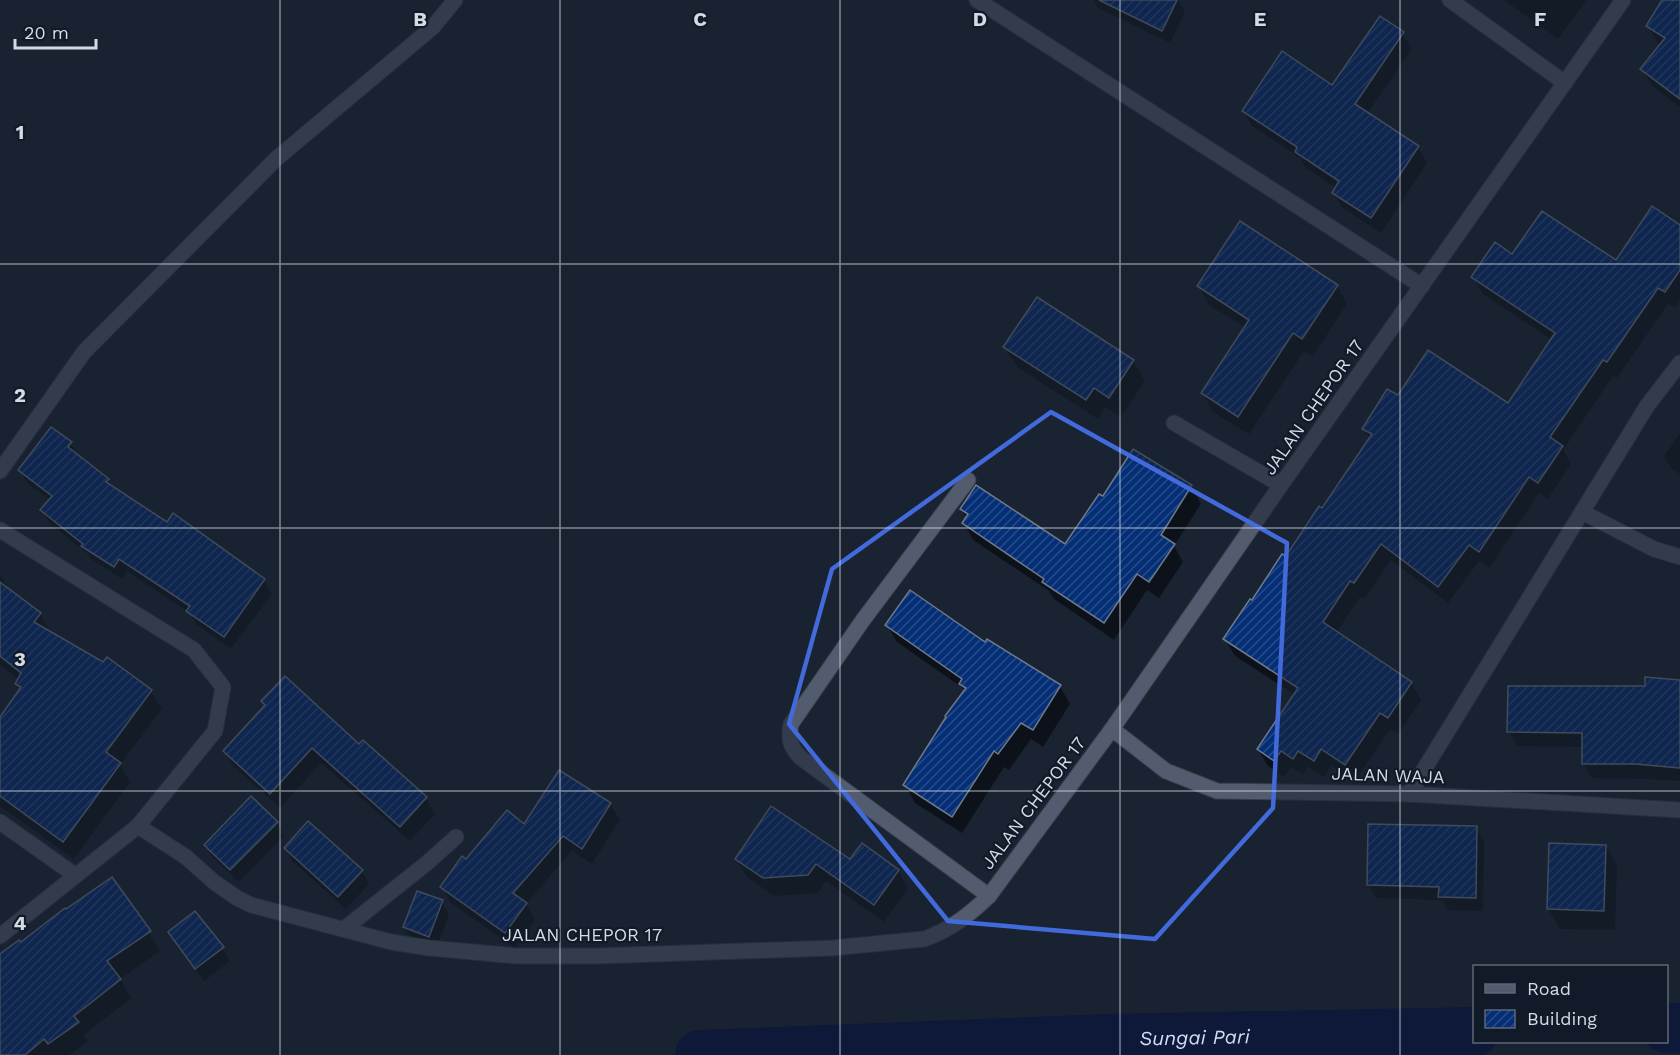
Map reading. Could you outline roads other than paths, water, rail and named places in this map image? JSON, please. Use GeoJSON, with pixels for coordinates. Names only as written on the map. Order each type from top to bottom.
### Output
{"type":"FeatureCollection","features":[{"type":"Feature","properties":{"kind":"street"},"geometry":{"type":"LineString","coordinates":[[0,471],[84,352],[276,159],[433,27],[455,0]]}},
{"type":"Feature","properties":{"kind":"street"},"geometry":{"type":"LineString","coordinates":[[977,0],[1422,286]]}},
{"type":"Feature","properties":{"kind":"street"},"geometry":{"type":"LineString","coordinates":[[1450,0],[1565,82]]}},
{"type":"Feature","properties":{"kind":"street","name":"JALAN CHEPOR 17"},"geometry":{"type":"LineString","coordinates":[[138,826],[186,857],[214,882],[251,905],[392,942],[429,948],[517,956],[598,956],[832,948],[924,939],[953,926],[969,915],[988,896],[1112,729],[1623,0]]}},
{"type":"Feature","properties":{"kind":"street"},"geometry":{"type":"LineString","coordinates":[[1409,794],[1647,406],[1680,363]]}},
{"type":"Feature","properties":{"kind":"street"},"geometry":{"type":"LineString","coordinates":[[1174,423],[1281,485]]}},
{"type":"Feature","properties":{"kind":"street"},"geometry":{"type":"LineString","coordinates":[[968,480],[863,620],[791,724],[789,734],[791,747],[801,758],[988,896]]}},
{"type":"Feature","properties":{"kind":"street"},"geometry":{"type":"LineString","coordinates":[[1581,512],[1654,549],[1680,557]]}},
{"type":"Feature","properties":{"kind":"street"},"geometry":{"type":"LineString","coordinates":[[0,530],[194,650],[223,687],[215,731],[138,826],[0,936]]}},
{"type":"Feature","properties":{"kind":"street","name":"JALAN WAJA"},"geometry":{"type":"LineString","coordinates":[[1112,729],[1166,771],[1217,791],[1409,794],[1680,810]]}},
{"type":"Feature","properties":{"kind":"street"},"geometry":{"type":"LineString","coordinates":[[0,822],[75,875]]}},
{"type":"Feature","properties":{"kind":"street"},"geometry":{"type":"LineString","coordinates":[[344,929],[456,837]]}},
{"type":"Feature","properties":{"kind":"waterway","name":"Sungai Pari"},"geometry":{"type":"LineString","coordinates":[[1668,1028],[1680,1028]]}},
{"type":"Feature","properties":{"kind":"waterway","name":"Sungai Pari"},"geometry":{"type":"LineString","coordinates":[[700,1055],[1107,1039],[1473,1032]]}}]}
